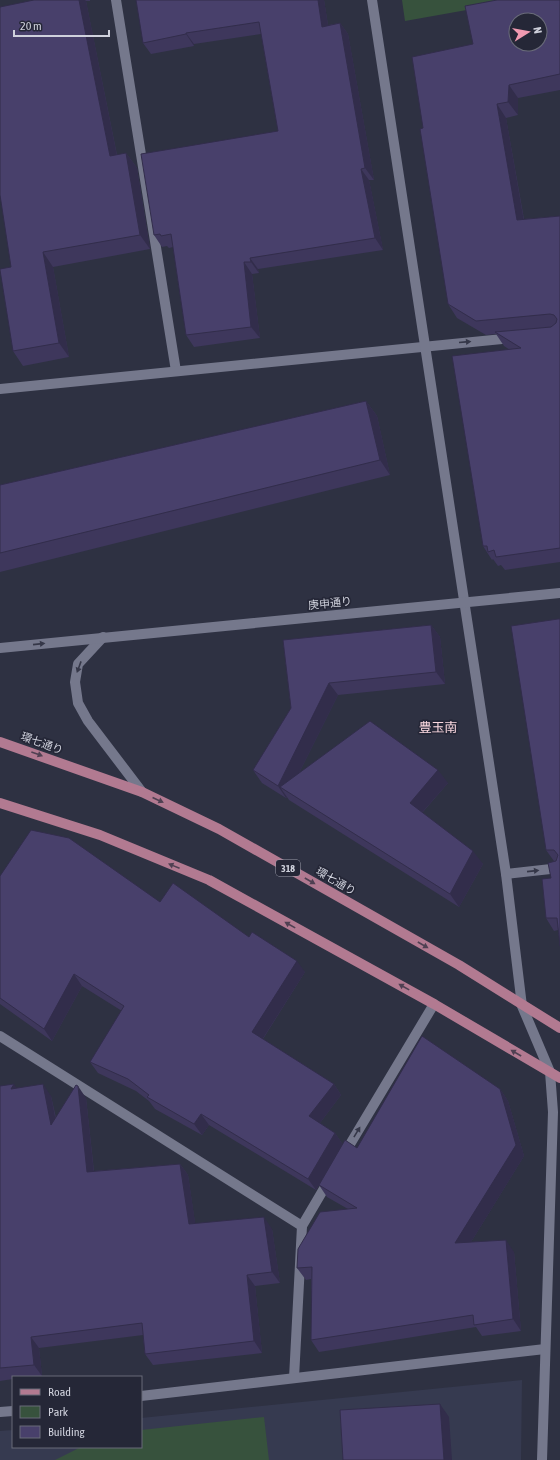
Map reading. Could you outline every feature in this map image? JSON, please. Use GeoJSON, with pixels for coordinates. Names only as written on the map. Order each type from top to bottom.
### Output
{"type":"FeatureCollection","features":[{"type":"Feature","properties":{"kind":"main road","name":"環七通り"},"geometry":{"type":"LineString","coordinates":[[0,742],[142,792],[219,829],[459,965],[522,1006],[560,1028]]}},
{"type":"Feature","properties":{"kind":"main road"},"geometry":{"type":"LineString","coordinates":[[0,803],[100,835],[209,880],[434,1004],[560,1078]]}},
{"type":"Feature","properties":{"kind":"street"},"geometry":{"type":"LineString","coordinates":[[116,0],[176,371]]}},
{"type":"Feature","properties":{"kind":"street"},"geometry":{"type":"LineString","coordinates":[[372,0],[506,874],[522,1006],[550,1072],[553,1112],[542,1460]]}},
{"type":"Feature","properties":{"kind":"street"},"geometry":{"type":"LineString","coordinates":[[0,389],[521,337]]}},
{"type":"Feature","properties":{"kind":"street","name":"庚申通り"},"geometry":{"type":"LineString","coordinates":[[0,648],[560,593]]}},
{"type":"Feature","properties":{"kind":"street"},"geometry":{"type":"LineString","coordinates":[[103,638],[78,664],[75,682],[78,703],[88,721],[142,792]]}},
{"type":"Feature","properties":{"kind":"street"},"geometry":{"type":"LineString","coordinates":[[506,874],[560,868]]}},
{"type":"Feature","properties":{"kind":"street"},"geometry":{"type":"LineString","coordinates":[[294,1378],[302,1226],[434,1004]]}},
{"type":"Feature","properties":{"kind":"street"},"geometry":{"type":"LineString","coordinates":[[0,1036],[302,1226]]}},
{"type":"Feature","properties":{"kind":"street"},"geometry":{"type":"LineString","coordinates":[[142,1396],[545,1349]]}},
{"type":"Feature","properties":{"kind":"street"},"geometry":{"type":"LineString","coordinates":[[0,1412],[12,1411]]}},
{"type":"Feature","properties":{"kind":"shaded area"},"geometry":{"type":"Polygon","coordinates":[[[522,1380],[521,1460],[0,1460],[0,1431],[12,1430],[12,1448],[142,1448],[142,1418],[522,1380]]]}},
{"type":"Feature","properties":{"kind":"green space"},"geometry":{"type":"Polygon","coordinates":[[[402,0],[506,0],[506,3],[405,21],[402,0]]]}},
{"type":"Feature","properties":{"kind":"green space"},"geometry":{"type":"Polygon","coordinates":[[[264,1417],[269,1460],[55,1460],[79,1448],[142,1448],[142,1430],[264,1417]]]}},
{"type":"Feature","properties":{"kind":"building"},"geometry":{"type":"Polygon","coordinates":[[[34,0],[79,0],[110,156],[126,153],[140,235],[43,252],[59,343],[13,351],[0,270],[11,267],[0,195],[0,7],[34,0]]]}},
{"type":"Feature","properties":{"kind":"building"},"geometry":{"type":"Polygon","coordinates":[[[136,0],[318,0],[322,27],[340,23],[365,168],[361,169],[375,238],[250,258],[251,262],[244,262],[251,327],[186,335],[171,234],[161,236],[160,234],[154,235],[141,154],[278,131],[259,22],[186,33],[143,43],[136,0]]]}},
{"type":"Feature","properties":{"kind":"building"},"geometry":{"type":"Polygon","coordinates":[[[497,0],[560,0],[560,74],[509,85],[508,102],[497,104],[517,220],[560,216],[560,548],[496,557],[494,550],[488,552],[487,546],[483,546],[452,356],[521,348],[495,332],[551,327],[556,323],[557,319],[554,315],[550,314],[476,321],[448,304],[420,129],[423,128],[412,57],[473,44],[465,6],[497,0]]]}},
{"type":"Feature","properties":{"kind":"building"},"geometry":{"type":"Polygon","coordinates":[[[366,401],[380,460],[0,553],[0,485],[366,401]]]}},
{"type":"Feature","properties":{"kind":"building"},"geometry":{"type":"Polygon","coordinates":[[[560,619],[560,946],[557,918],[546,918],[542,879],[551,878],[548,863],[556,861],[558,855],[554,850],[546,850],[511,626],[560,619]]]}},
{"type":"Feature","properties":{"kind":"building"},"geometry":{"type":"Polygon","coordinates":[[[431,625],[436,672],[329,683],[278,786],[253,770],[291,708],[283,640],[431,625]]]}},
{"type":"Feature","properties":{"kind":"building"},"geometry":{"type":"Polygon","coordinates":[[[370,721],[438,770],[410,803],[473,851],[450,894],[280,787],[370,721]]]}},
{"type":"Feature","properties":{"kind":"building"},"geometry":{"type":"Polygon","coordinates":[[[31,830],[69,838],[160,902],[173,883],[249,937],[252,932],[297,961],[252,1032],[334,1084],[309,1116],[335,1133],[308,1179],[201,1114],[194,1124],[147,1097],[149,1095],[128,1079],[90,1062],[124,1006],[74,974],[44,1029],[0,998],[0,876],[31,830]]]}},
{"type":"Feature","properties":{"kind":"building"},"geometry":{"type":"Polygon","coordinates":[[[422,1036],[500,1089],[516,1145],[455,1243],[506,1240],[513,1319],[474,1325],[473,1315],[311,1340],[312,1267],[297,1268],[298,1249],[320,1212],[357,1208],[319,1185],[345,1140],[357,1148],[422,1036]]]}},
{"type":"Feature","properties":{"kind":"building"},"geometry":{"type":"Polygon","coordinates":[[[14,1084],[11,1089],[43,1084],[51,1125],[76,1085],[78,1086],[87,1172],[180,1164],[189,1224],[264,1217],[272,1272],[247,1275],[254,1341],[145,1354],[142,1323],[31,1337],[34,1365],[0,1368],[0,1086],[14,1084]]]}},
{"type":"Feature","properties":{"kind":"building"},"geometry":{"type":"Polygon","coordinates":[[[440,1404],[444,1460],[343,1460],[340,1410],[440,1404]]]}},
{"type":"Feature","properties":{"kind":"district","name":"豊玉南"},"geometry":{"type":"Point","coordinates":[438,727]}}]}
